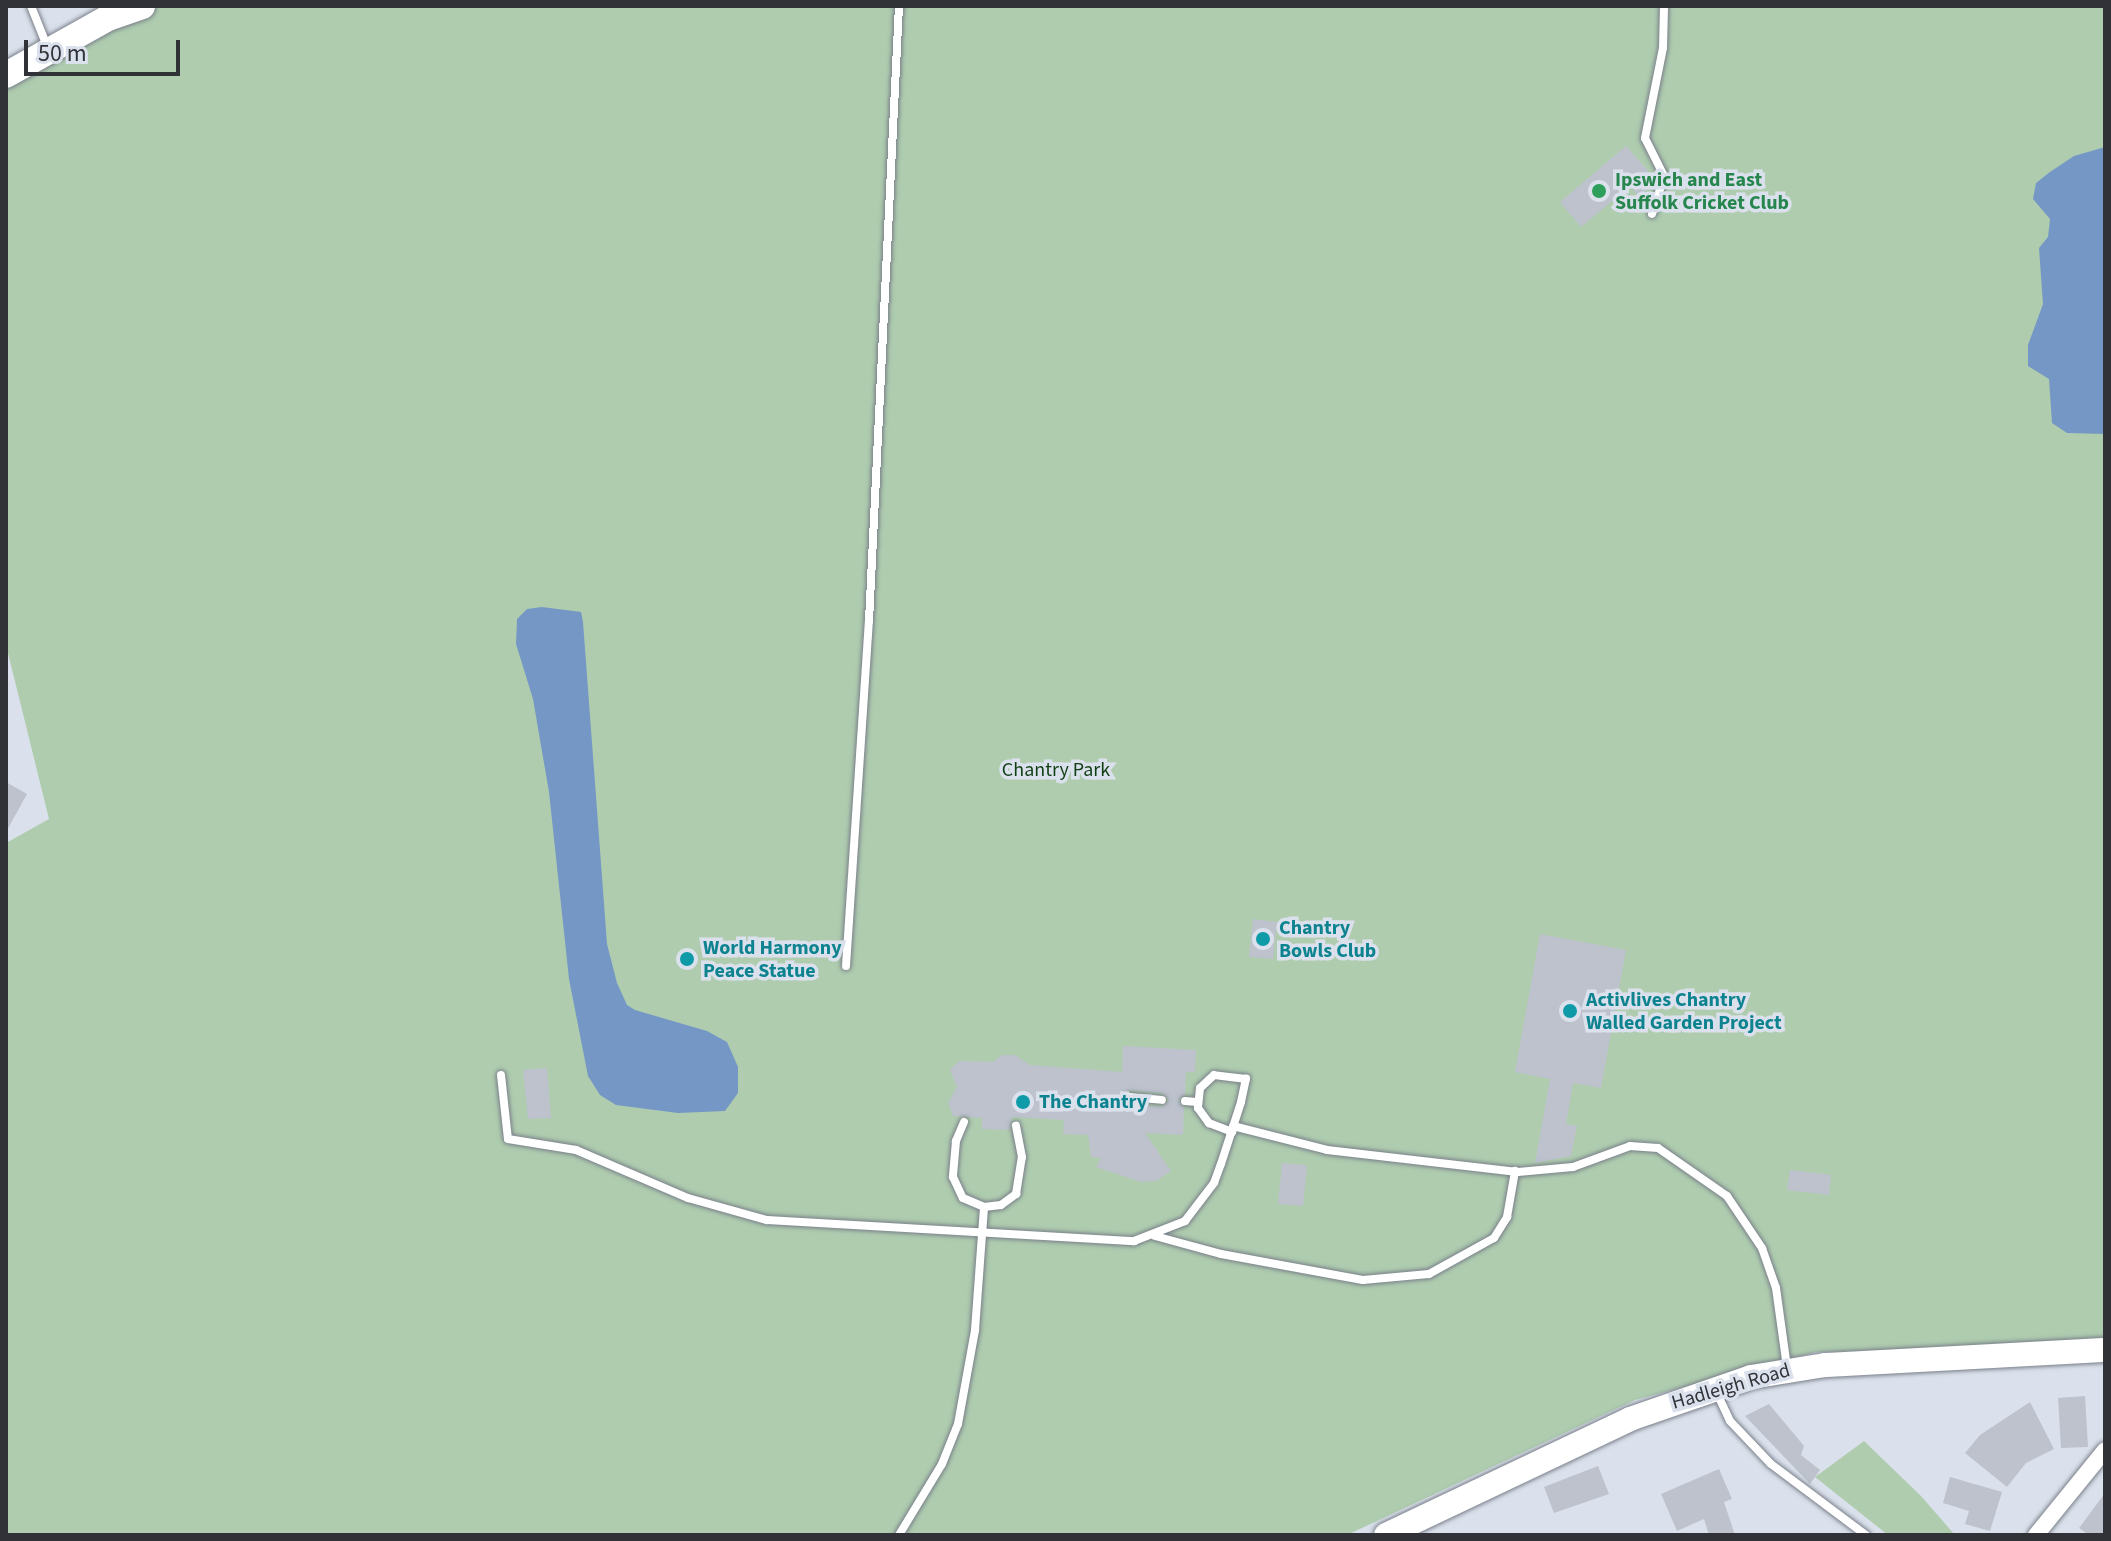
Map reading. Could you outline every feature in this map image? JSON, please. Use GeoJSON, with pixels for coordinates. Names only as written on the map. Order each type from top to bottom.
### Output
{"type":"FeatureCollection","features":[{"type":"Feature","properties":{"kind":"main road"},"geometry":{"type":"LineString","coordinates":[[6,75],[108,18],[142,6]]}},
{"type":"Feature","properties":{"kind":"street","name":"Hadleigh Road"},"geometry":{"type":"LineString","coordinates":[[1386,1535],[1630,1419],[1715,1388],[1787,1369],[2105,1350]]}},
{"type":"Feature","properties":{"kind":"street"},"geometry":{"type":"LineString","coordinates":[[2036,1535],[2105,1450]]}},
{"type":"Feature","properties":{"kind":"lane"},"geometry":{"type":"LineString","coordinates":[[31,6],[49,51]]}},
{"type":"Feature","properties":{"kind":"lane"},"geometry":{"type":"LineString","coordinates":[[846,966],[870,606],[899,6]]}},
{"type":"Feature","properties":{"kind":"lane"},"geometry":{"type":"LineString","coordinates":[[1652,214],[1664,176],[1645,138],[1663,48],[1664,6]]}},
{"type":"Feature","properties":{"kind":"lane"},"geometry":{"type":"LineString","coordinates":[[501,1075],[508,1139],[576,1150],[688,1198],[767,1220],[983,1236],[1134,1241],[1185,1221],[1203,1202],[1232,1129],[1246,1079],[1214,1075],[1200,1088],[1197,1102],[1203,1118],[1232,1129],[1327,1150],[1515,1171],[1552,1172],[1630,1146],[1658,1148],[1693,1169],[1727,1196],[1762,1248],[1776,1288],[1787,1369]]}},
{"type":"Feature","properties":{"kind":"lane"},"geometry":{"type":"LineString","coordinates":[[1129,1097],[1162,1100]]}},
{"type":"Feature","properties":{"kind":"lane"},"geometry":{"type":"LineString","coordinates":[[1185,1101],[1197,1102]]}},
{"type":"Feature","properties":{"kind":"lane"},"geometry":{"type":"LineString","coordinates":[[964,1122],[956,1141],[953,1177],[963,1198],[984,1207],[1001,1205],[1016,1194],[1022,1157],[1016,1126]]}},
{"type":"Feature","properties":{"kind":"lane"},"geometry":{"type":"LineString","coordinates":[[1154,1235],[1221,1254],[1363,1280],[1429,1274],[1494,1238],[1507,1217],[1515,1171]]}},
{"type":"Feature","properties":{"kind":"lane"},"geometry":{"type":"LineString","coordinates":[[899,1535],[942,1464],[958,1424],[972,1357],[984,1207]]}},
{"type":"Feature","properties":{"kind":"lane"},"geometry":{"type":"LineString","coordinates":[[1134,1241],[1140,1250]]}},
{"type":"Feature","properties":{"kind":"lane"},"geometry":{"type":"LineString","coordinates":[[1715,1388],[1730,1421],[1771,1464],[1866,1535]]}},
{"type":"Feature","properties":{"kind":"green space","name":"Chantry Park"},"geometry":{"type":"Polygon","coordinates":[[[142,6],[2105,6],[2105,1348],[1816,1352],[1635,1400],[1347,1535],[6,1535],[6,843],[49,819],[6,645],[6,75],[142,6]]]}},
{"type":"Feature","properties":{"kind":"green space"},"geometry":{"type":"Polygon","coordinates":[[[1864,1441],[1921,1496],[1955,1535],[1888,1535],[1815,1477],[1864,1441]]]}},
{"type":"Feature","properties":{"kind":"water"},"geometry":{"type":"Polygon","coordinates":[[[2105,147],[2105,434],[2067,433],[2052,423],[2049,379],[2028,366],[2028,345],[2043,304],[2039,248],[2048,237],[2050,219],[2033,199],[2036,183],[2050,172],[2074,156],[2105,147]]]}},
{"type":"Feature","properties":{"kind":"water"},"geometry":{"type":"Polygon","coordinates":[[[542,607],[581,612],[583,622],[607,944],[617,983],[627,1005],[635,1010],[707,1031],[727,1042],[738,1067],[738,1093],[725,1111],[678,1113],[616,1105],[600,1095],[588,1076],[569,979],[549,792],[533,699],[516,644],[517,619],[527,609],[542,607]]]}},
{"type":"Feature","properties":{"kind":"building","name":"Ipswich and East Suffolk Cricket Club"},"geometry":{"type":"Polygon","coordinates":[[[1626,146],[1649,172],[1644,176],[1652,185],[1639,197],[1630,186],[1581,227],[1560,202],[1626,146]]]}},
{"type":"Feature","properties":{"kind":"building"},"geometry":{"type":"Polygon","coordinates":[[[6,782],[27,794],[6,832],[6,782]]]}},
{"type":"Feature","properties":{"kind":"building","name":"Chantry Bowls Club"},"geometry":{"type":"Polygon","coordinates":[[[1253,919],[1277,922],[1273,959],[1249,957],[1253,919]]]}},
{"type":"Feature","properties":{"kind":"building","name":"Activlives Chantry Walled Garden Project"},"geometry":{"type":"Polygon","coordinates":[[[1540,934],[1626,950],[1601,1088],[1573,1083],[1566,1124],[1577,1126],[1571,1156],[1535,1163],[1550,1079],[1515,1072],[1540,934]]]}},
{"type":"Feature","properties":{"kind":"building","name":"The Chantry"},"geometry":{"type":"Polygon","coordinates":[[[1123,1046],[1196,1050],[1195,1072],[1186,1072],[1185,1094],[1178,1100],[1184,1108],[1183,1135],[1145,1133],[1171,1171],[1156,1181],[1141,1182],[1096,1167],[1101,1158],[1091,1157],[1088,1135],[1063,1134],[1064,1120],[1012,1117],[1010,1130],[982,1129],[982,1118],[953,1116],[948,1103],[957,1087],[950,1070],[959,1061],[993,1062],[1002,1055],[1015,1055],[1030,1065],[1122,1072],[1123,1046]],[[1129,1090],[1122,1096],[1128,1104],[1162,1107],[1169,1101],[1163,1093],[1129,1090]]]}},
{"type":"Feature","properties":{"kind":"building"},"geometry":{"type":"Polygon","coordinates":[[[547,1068],[551,1118],[528,1119],[523,1070],[547,1068]]]}},
{"type":"Feature","properties":{"kind":"building"},"geometry":{"type":"Polygon","coordinates":[[[1282,1163],[1307,1165],[1303,1206],[1278,1204],[1282,1163]]]}},
{"type":"Feature","properties":{"kind":"building"},"geometry":{"type":"Polygon","coordinates":[[[1790,1170],[1831,1175],[1829,1195],[1787,1190],[1790,1170]]]}},
{"type":"Feature","properties":{"kind":"building"},"geometry":{"type":"Polygon","coordinates":[[[2085,1396],[2088,1447],[2061,1448],[2058,1398],[2085,1396]]]}},
{"type":"Feature","properties":{"kind":"building"},"geometry":{"type":"Polygon","coordinates":[[[2030,1402],[2054,1449],[2026,1463],[2007,1487],[1965,1453],[1980,1435],[2030,1402]]]}},
{"type":"Feature","properties":{"kind":"building"},"geometry":{"type":"Polygon","coordinates":[[[1769,1404],[1804,1446],[1801,1455],[1820,1470],[1810,1484],[1745,1416],[1769,1404]]]}},
{"type":"Feature","properties":{"kind":"building"},"geometry":{"type":"Polygon","coordinates":[[[1598,1466],[1609,1494],[1554,1513],[1544,1487],[1598,1466]]]}},
{"type":"Feature","properties":{"kind":"building"},"geometry":{"type":"Polygon","coordinates":[[[1719,1469],[1732,1499],[1724,1502],[1735,1535],[1709,1535],[1704,1519],[1677,1531],[1661,1494],[1719,1469]]]}},
{"type":"Feature","properties":{"kind":"building"},"geometry":{"type":"Polygon","coordinates":[[[1950,1477],[2002,1492],[1990,1531],[1965,1524],[1969,1511],[1943,1503],[1950,1477]]]}},
{"type":"Feature","properties":{"kind":"building"},"geometry":{"type":"Polygon","coordinates":[[[2105,1493],[2105,1535],[2089,1535],[2079,1528],[2105,1493]]]}},
{"type":"Feature","properties":{"kind":"place","name":"Ipswich and East Suffolk Cricket Club"},"geometry":{"type":"Point","coordinates":[1599,191]}},
{"type":"Feature","properties":{"kind":"place","name":"Chantry Bowls Club"},"geometry":{"type":"Point","coordinates":[1263,939]}},
{"type":"Feature","properties":{"kind":"place","name":"World Harmony Peace Statue"},"geometry":{"type":"Point","coordinates":[687,959]}},
{"type":"Feature","properties":{"kind":"place","name":"Activlives Chantry Walled Garden Project"},"geometry":{"type":"Point","coordinates":[1570,1011]}},
{"type":"Feature","properties":{"kind":"place","name":"The Chantry"},"geometry":{"type":"Point","coordinates":[1023,1102]}}]}
